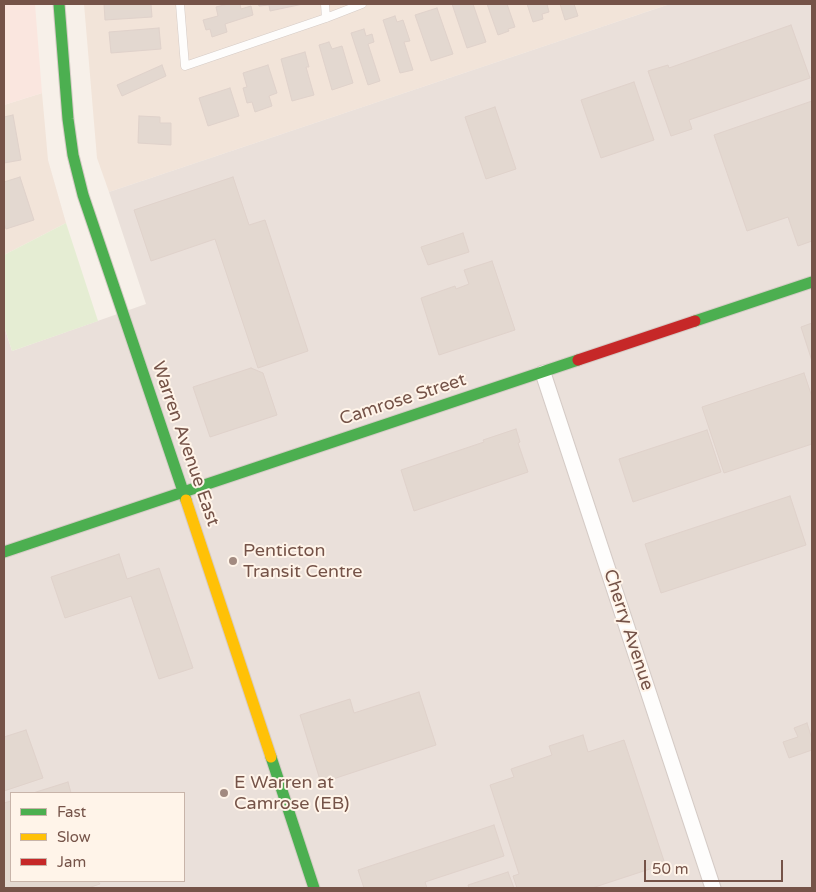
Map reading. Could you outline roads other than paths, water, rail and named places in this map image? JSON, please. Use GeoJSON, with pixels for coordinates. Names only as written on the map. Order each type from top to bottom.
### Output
{"type":"FeatureCollection","features":[{"type":"Feature","properties":{"kind":"street","name":"Warren Avenue East"},"geometry":{"type":"LineString","coordinates":[[59,4],[68,119],[73,155],[83,195],[314,888]]}},
{"type":"Feature","properties":{"kind":"street","name":"Camrose Street"},"geometry":{"type":"LineString","coordinates":[[4,552],[812,282]]}},
{"type":"Feature","properties":{"kind":"street","name":"Cherry Avenue"},"geometry":{"type":"LineString","coordinates":[[543,372],[713,888]]}},
{"type":"Feature","properties":{"kind":"lane"},"geometry":{"type":"LineString","coordinates":[[180,4],[185,66],[362,4]]}},
{"type":"Feature","properties":{"kind":"lane"},"geometry":{"type":"LineString","coordinates":[[325,4],[326,18]]}},
{"type":"Feature","properties":{"kind":"place","name":"Penticton Transit Centre"},"geometry":{"type":"Point","coordinates":[233,561]}},
{"type":"Feature","properties":{"kind":"place","name":"E Warren at Camrose (EB)"},"geometry":{"type":"Point","coordinates":[224,793]}}]}
